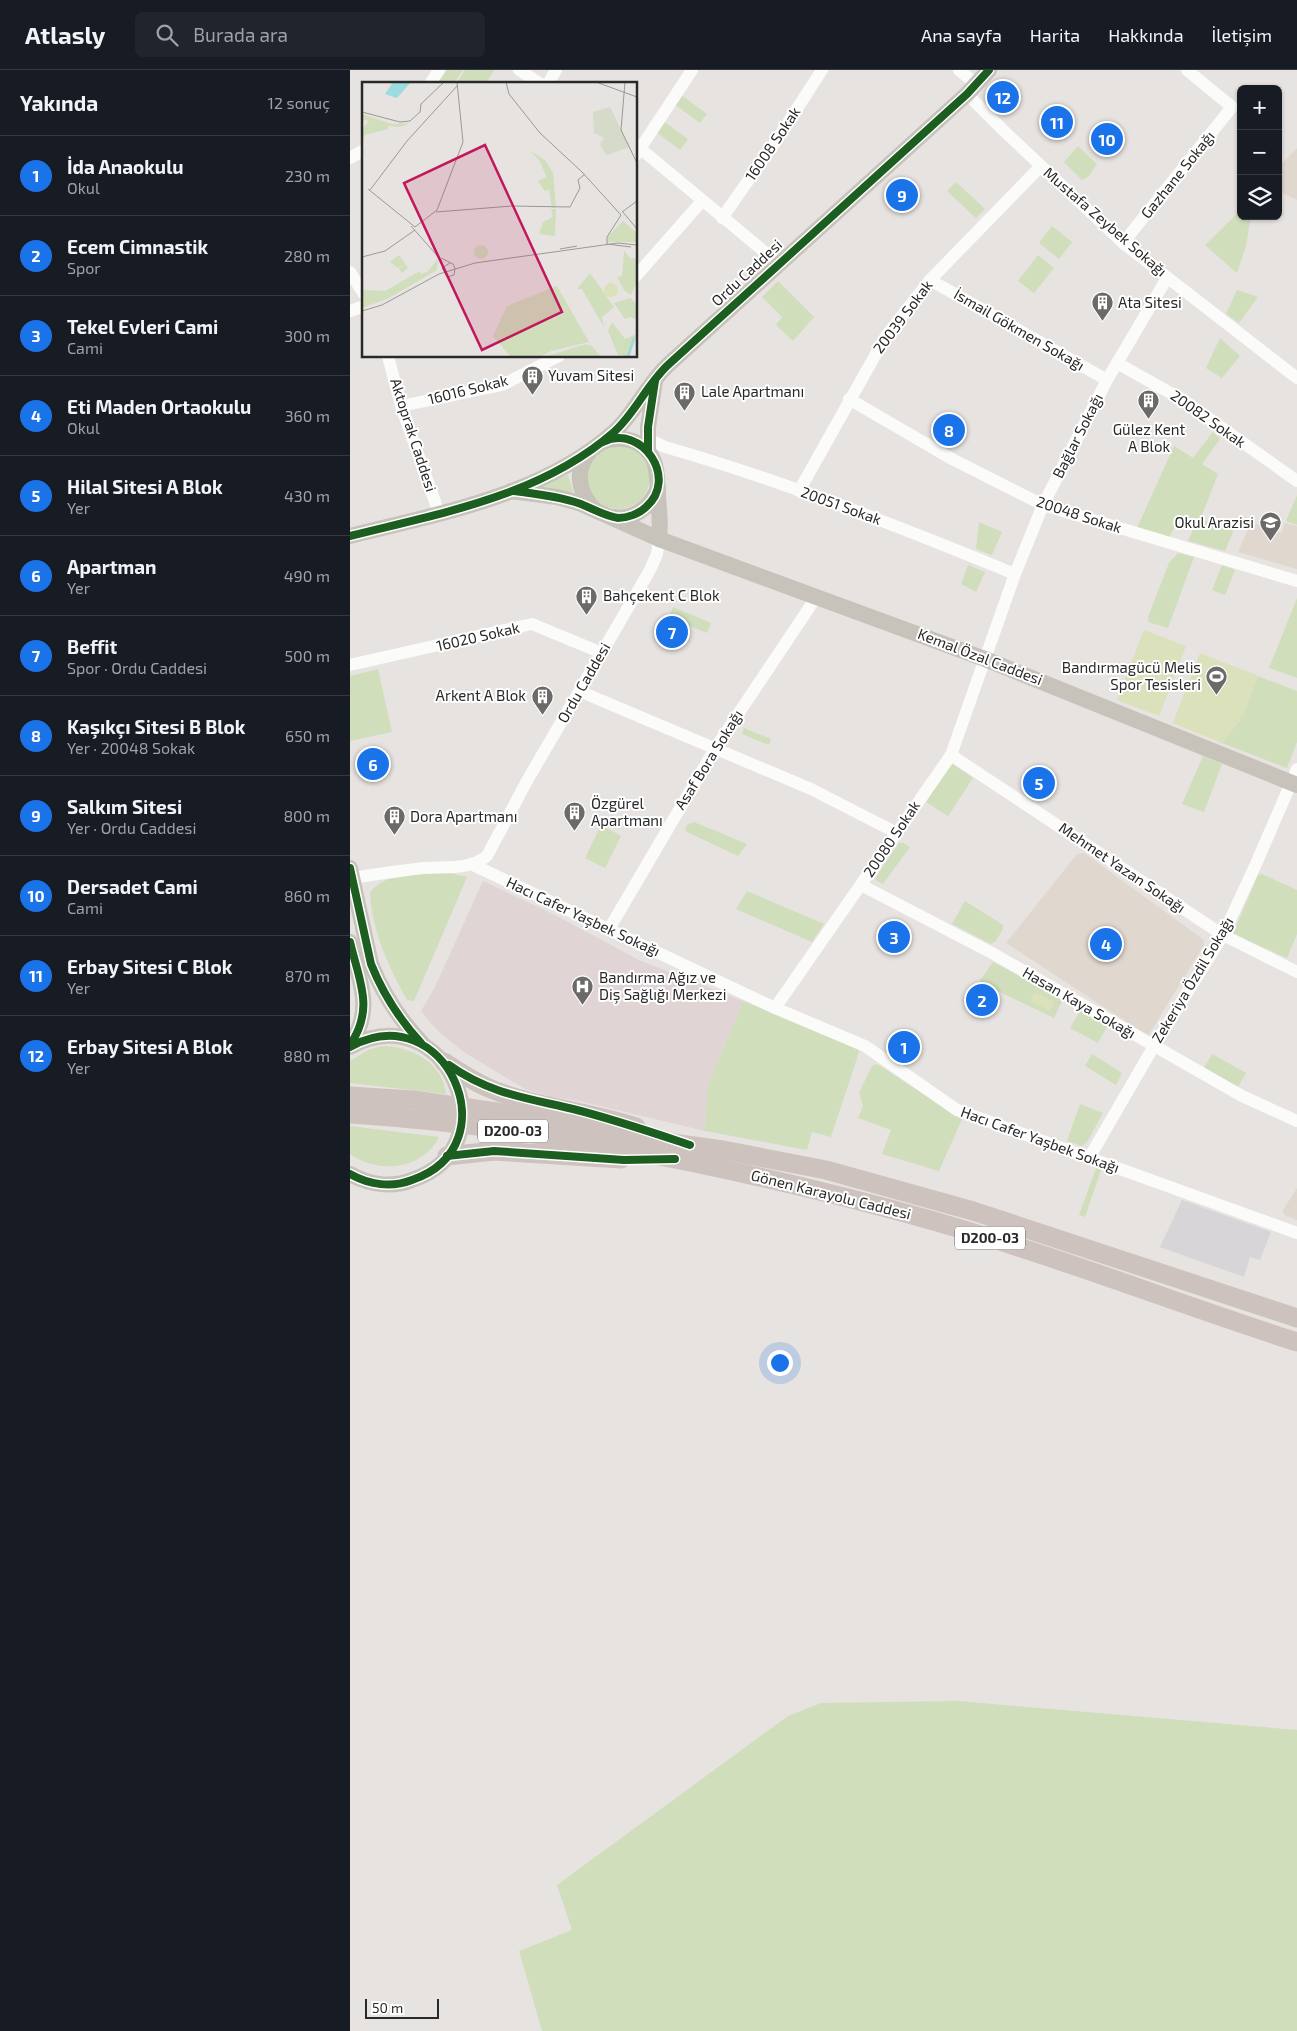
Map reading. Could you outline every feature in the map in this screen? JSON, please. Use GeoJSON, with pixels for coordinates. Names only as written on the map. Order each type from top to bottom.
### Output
{"type":"FeatureCollection","features":[{"type":"Feature","properties":{"kind":"highway"},"geometry":{"type":"LineString","coordinates":[[439,1057],[475,1082],[506,1095],[619,1122],[690,1145]]}},
{"type":"Feature","properties":{"kind":"highway","name":"Gönen Karayolu Caddesi"},"geometry":{"type":"LineString","coordinates":[[350,1096],[413,1100],[538,1118],[636,1138],[690,1145],[846,1175],[973,1211],[1297,1318]]}},
{"type":"Feature","properties":{"kind":"highway","name":"Gönen Karayolu Caddesi"},"geometry":{"type":"LineString","coordinates":[[350,1114],[410,1118],[537,1134],[674,1159],[790,1183],[972,1233],[1297,1342]]}},
{"type":"Feature","properties":{"kind":"highway"},"geometry":{"type":"LineString","coordinates":[[449,1154],[494,1151],[624,1160],[674,1159]]}},
{"type":"Feature","properties":{"kind":"main road","name":"Ordu Caddesi"},"geometry":{"type":"LineString","coordinates":[[659,539],[658,472],[653,449],[655,376],[972,89],[990,70]]}},
{"type":"Feature","properties":{"kind":"main road"},"geometry":{"type":"LineString","coordinates":[[655,376],[620,426],[586,456],[581,467],[579,479],[584,496],[601,513],[620,518],[634,515],[651,502],[658,487]]}},
{"type":"Feature","properties":{"kind":"main road"},"geometry":{"type":"LineString","coordinates":[[350,536],[439,513],[511,491],[560,469],[595,447],[618,438],[653,449]]}},
{"type":"Feature","properties":{"kind":"main road","name":"Kemal Özal Caddesi"},"geometry":{"type":"LineString","coordinates":[[511,491],[557,497],[601,513],[659,539],[985,659],[1295,779]]}},
{"type":"Feature","properties":{"kind":"main road"},"geometry":{"type":"LineString","coordinates":[[660,511],[671,535],[681,547]]}},
{"type":"Feature","properties":{"kind":"main road"},"geometry":{"type":"LineString","coordinates":[[350,1174],[380,1184],[406,1182],[430,1172],[449,1154],[458,1137],[462,1113],[456,1081],[439,1057],[422,1043],[401,1019],[377,978],[371,964],[351,873]]}},
{"type":"Feature","properties":{"kind":"main road"},"geometry":{"type":"LineString","coordinates":[[350,1046],[362,1023],[364,999],[351,948]]}},
{"type":"Feature","properties":{"kind":"main road"},"geometry":{"type":"LineString","coordinates":[[350,1046],[373,1038],[392,1037],[410,1040],[439,1057]]}},
{"type":"Feature","properties":{"kind":"street"},"geometry":{"type":"LineString","coordinates":[[431,82],[439,70]]}},
{"type":"Feature","properties":{"kind":"street"},"geometry":{"type":"LineString","coordinates":[[519,70],[538,82]]}},
{"type":"Feature","properties":{"kind":"street"},"geometry":{"type":"LineString","coordinates":[[549,82],[556,70]]}},
{"type":"Feature","properties":{"kind":"street"},"geometry":{"type":"LineString","coordinates":[[692,70],[638,150],[778,263]]}},
{"type":"Feature","properties":{"kind":"street","name":"16008 Sokak"},"geometry":{"type":"LineString","coordinates":[[722,218],[776,141],[822,70]]}},
{"type":"Feature","properties":{"kind":"street","name":"Mustafa Zeybek Sokağı"},"geometry":{"type":"LineString","coordinates":[[959,70],[972,89],[1041,166],[1123,242],[1297,378]]}},
{"type":"Feature","properties":{"kind":"street","name":"Gazhane Sokağı"},"geometry":{"type":"LineString","coordinates":[[1123,242],[1232,107],[1187,70]]}},
{"type":"Feature","properties":{"kind":"street"},"geometry":{"type":"LineString","coordinates":[[350,158],[362,151]]}},
{"type":"Feature","properties":{"kind":"street","name":"20039 Sokak"},"geometry":{"type":"LineString","coordinates":[[799,491],[886,336],[930,280],[1041,166]]}},
{"type":"Feature","properties":{"kind":"street"},"geometry":{"type":"LineString","coordinates":[[638,274],[702,201]]}},
{"type":"Feature","properties":{"kind":"street"},"geometry":{"type":"LineString","coordinates":[[350,272],[362,291]]}},
{"type":"Feature","properties":{"kind":"street","name":"Bağlar Sokağı"},"geometry":{"type":"LineString","coordinates":[[985,659],[1015,574],[1043,505],[1106,380],[1167,278]]}},
{"type":"Feature","properties":{"kind":"street","name":"İsmail Gökmen Sokağı"},"geometry":{"type":"LineString","coordinates":[[930,280],[1106,380]]}},
{"type":"Feature","properties":{"kind":"street","name":"Aktoprak Caddesi"},"geometry":{"type":"LineString","coordinates":[[389,358],[401,406],[439,513]]}},
{"type":"Feature","properties":{"kind":"street","name":"16016 Sokak"},"geometry":{"type":"LineString","coordinates":[[401,406],[502,385],[555,358]]}},
{"type":"Feature","properties":{"kind":"street","name":"20082 Sokak"},"geometry":{"type":"LineString","coordinates":[[1117,363],[1183,400],[1297,481]]}},
{"type":"Feature","properties":{"kind":"street","name":"20048 Sokak"},"geometry":{"type":"LineString","coordinates":[[849,400],[952,460],[1043,505],[1297,581]]}},
{"type":"Feature","properties":{"kind":"street","name":"20051 Sokak"},"geometry":{"type":"LineString","coordinates":[[653,449],[799,491],[916,533],[1015,574]]}},
{"type":"Feature","properties":{"kind":"street","name":"Ordu Caddesi"},"geometry":{"type":"LineString","coordinates":[[471,864],[483,859],[490,852],[528,779],[650,570],[657,554],[659,539]]}},
{"type":"Feature","properties":{"kind":"street","name":"Asaf Bora Sokağı"},"geometry":{"type":"LineString","coordinates":[[609,929],[716,747],[817,596]]}},
{"type":"Feature","properties":{"kind":"street","name":"16020 Sokak"},"geometry":{"type":"LineString","coordinates":[[350,665],[532,624],[602,652]]}},
{"type":"Feature","properties":{"kind":"street","name":"20080 Sokak"},"geometry":{"type":"LineString","coordinates":[[775,1008],[896,832],[951,756],[985,659]]}},
{"type":"Feature","properties":{"kind":"street"},"geometry":{"type":"LineString","coordinates":[[579,691],[716,747],[811,790],[896,832]]}},
{"type":"Feature","properties":{"kind":"street","name":"Mehmet Yazan Sokağı"},"geometry":{"type":"LineString","coordinates":[[951,756],[1223,935],[1297,972]]}},
{"type":"Feature","properties":{"kind":"street","name":"Zekeriya Özdil Sokağı"},"geometry":{"type":"LineString","coordinates":[[1089,1158],[1154,1046],[1223,935],[1295,779]]}},
{"type":"Feature","properties":{"kind":"street"},"geometry":{"type":"LineString","coordinates":[[351,873],[471,864]]}},
{"type":"Feature","properties":{"kind":"street","name":"Hacı Cafer Yaşbek Sokağı"},"geometry":{"type":"LineString","coordinates":[[471,864],[775,1008],[865,1046],[957,1110],[1297,1233]]}},
{"type":"Feature","properties":{"kind":"street","name":"Hasan Kaya Sokağı"},"geometry":{"type":"LineString","coordinates":[[861,885],[992,953],[1242,1096],[1297,1122]]}},
{"type":"Feature","properties":{"kind":"shaded area"},"geometry":{"type":"Polygon","coordinates":[[[1297,148],[1297,200],[1282,193],[1282,163],[1297,148]]]}},
{"type":"Feature","properties":{"kind":"shaded area","name":"Okul Arazisi"},"geometry":{"type":"Polygon","coordinates":[[[1251,522],[1281,533],[1285,523],[1297,526],[1297,569],[1238,552],[1251,522]]]}},
{"type":"Feature","properties":{"kind":"shaded area"},"geometry":{"type":"Polygon","coordinates":[[[1084,853],[1203,939],[1204,945],[1148,1036],[1006,943],[1077,854],[1084,853]]]}},
{"type":"Feature","properties":{"kind":"shaded area","name":"Bandırma Ağız ve Diş Sağlığı Merkezi"},"geometry":{"type":"Polygon","coordinates":[[[483,881],[551,913],[639,960],[743,1001],[708,1085],[705,1131],[579,1101],[551,1097],[525,1089],[464,1052],[440,1033],[429,1021],[421,1011],[435,987],[483,881]]]}},
{"type":"Feature","properties":{"kind":"shaded area"},"geometry":{"type":"Polygon","coordinates":[[[1297,1188],[1297,1220],[1284,1215],[1283,1210],[1297,1188]]]}},
{"type":"Feature","properties":{"kind":"shaded area"},"geometry":{"type":"Polygon","coordinates":[[[1182,1200],[1271,1232],[1260,1260],[1250,1257],[1244,1277],[1160,1247],[1182,1200]]]}},
{"type":"Feature","properties":{"kind":"green space"},"geometry":{"type":"Polygon","coordinates":[[[447,70],[463,70],[454,82],[439,81],[447,70]]]}},
{"type":"Feature","properties":{"kind":"green space"},"geometry":{"type":"Polygon","coordinates":[[[465,70],[494,70],[487,82],[457,82],[465,70]]]}},
{"type":"Feature","properties":{"kind":"green space"},"geometry":{"type":"Polygon","coordinates":[[[681,95],[707,114],[700,123],[674,104],[681,95]]]}},
{"type":"Feature","properties":{"kind":"green space"},"geometry":{"type":"Polygon","coordinates":[[[663,121],[688,139],[680,150],[655,131],[663,121]]]}},
{"type":"Feature","properties":{"kind":"green space"},"geometry":{"type":"Polygon","coordinates":[[[1078,146],[1097,164],[1088,177],[1082,180],[1064,162],[1078,146]]]}},
{"type":"Feature","properties":{"kind":"green space"},"geometry":{"type":"Polygon","coordinates":[[[956,182],[985,209],[976,218],[947,191],[956,182]]]}},
{"type":"Feature","properties":{"kind":"green space"},"geometry":{"type":"Polygon","coordinates":[[[1237,214],[1237,220],[1250,220],[1246,246],[1237,273],[1205,245],[1237,214]]]}},
{"type":"Feature","properties":{"kind":"green space"},"geometry":{"type":"Polygon","coordinates":[[[1052,226],[1072,242],[1059,259],[1039,243],[1052,226]]]}},
{"type":"Feature","properties":{"kind":"green space"},"geometry":{"type":"Polygon","coordinates":[[[1038,255],[1054,268],[1034,293],[1018,281],[1038,255]]]}},
{"type":"Feature","properties":{"kind":"green space"},"geometry":{"type":"Polygon","coordinates":[[[778,281],[814,317],[793,341],[776,325],[782,317],[762,297],[778,281]]]}},
{"type":"Feature","properties":{"kind":"green space"},"geometry":{"type":"Polygon","coordinates":[[[1237,290],[1258,297],[1239,323],[1226,314],[1237,290]]]}},
{"type":"Feature","properties":{"kind":"green space"},"geometry":{"type":"Polygon","coordinates":[[[1220,338],[1240,356],[1222,378],[1206,368],[1220,338]]]}},
{"type":"Feature","properties":{"kind":"green space"},"geometry":{"type":"Polygon","coordinates":[[[1213,432],[1220,439],[1202,464],[1218,474],[1200,520],[1235,527],[1225,551],[1188,541],[1194,527],[1178,520],[1169,538],[1137,528],[1174,446],[1193,458],[1213,432]]]}},
{"type":"Feature","properties":{"kind":"green space"},"geometry":{"type":"Polygon","coordinates":[[[618,445],[636,451],[644,459],[650,477],[644,495],[636,503],[618,509],[600,503],[592,495],[586,477],[592,459],[600,451],[618,445]]]}},
{"type":"Feature","properties":{"kind":"green space"},"geometry":{"type":"Polygon","coordinates":[[[568,475],[575,498],[527,489],[568,475]]]}},
{"type":"Feature","properties":{"kind":"green space"},"geometry":{"type":"Polygon","coordinates":[[[1297,495],[1297,525],[1286,521],[1297,495]]]}},
{"type":"Feature","properties":{"kind":"green space"},"geometry":{"type":"Polygon","coordinates":[[[979,522],[1002,532],[992,555],[976,549],[979,522]]]}},
{"type":"Feature","properties":{"kind":"green space"},"geometry":{"type":"Polygon","coordinates":[[[1178,553],[1194,557],[1168,628],[1148,622],[1148,617],[1169,563],[1178,553]]]}},
{"type":"Feature","properties":{"kind":"green space"},"geometry":{"type":"Polygon","coordinates":[[[968,565],[985,572],[976,592],[961,584],[968,565]]]}},
{"type":"Feature","properties":{"kind":"green space"},"geometry":{"type":"Polygon","coordinates":[[[1222,565],[1235,570],[1225,595],[1212,590],[1222,565]]]}},
{"type":"Feature","properties":{"kind":"green space"},"geometry":{"type":"Polygon","coordinates":[[[1297,598],[1297,678],[1269,668],[1297,598]]]}},
{"type":"Feature","properties":{"kind":"green space"},"geometry":{"type":"Polygon","coordinates":[[[673,607],[711,623],[707,633],[669,618],[673,607]]]}},
{"type":"Feature","properties":{"kind":"green space","name":"Bandırmagücü Melis Spor Tesisleri"},"geometry":{"type":"Polygon","coordinates":[[[1144,630],[1186,646],[1159,716],[1117,700],[1144,630]]]}},
{"type":"Feature","properties":{"kind":"green space","name":"Bandırmagücü Melis Spor Tesisleri"},"geometry":{"type":"Polygon","coordinates":[[[1200,653],[1258,676],[1243,716],[1222,743],[1173,723],[1200,653]]]}},
{"type":"Feature","properties":{"kind":"green space"},"geometry":{"type":"Polygon","coordinates":[[[378,669],[392,732],[350,741],[350,676],[378,669]]]}},
{"type":"Feature","properties":{"kind":"green space"},"geometry":{"type":"Polygon","coordinates":[[[1258,676],[1297,691],[1297,742],[1287,768],[1222,743],[1243,716],[1258,676]]]}},
{"type":"Feature","properties":{"kind":"green space"},"geometry":{"type":"Polygon","coordinates":[[[744,728],[771,739],[769,745],[742,734],[744,728]]]}},
{"type":"Feature","properties":{"kind":"green space"},"geometry":{"type":"Polygon","coordinates":[[[1203,756],[1222,764],[1204,812],[1182,804],[1203,756]]]}},
{"type":"Feature","properties":{"kind":"green space"},"geometry":{"type":"Polygon","coordinates":[[[951,763],[973,778],[948,816],[926,802],[951,763]]]}},
{"type":"Feature","properties":{"kind":"green space"},"geometry":{"type":"Polygon","coordinates":[[[694,822],[747,844],[738,856],[685,831],[687,825],[694,822]]]}},
{"type":"Feature","properties":{"kind":"green space"},"geometry":{"type":"Polygon","coordinates":[[[601,825],[621,836],[605,868],[585,858],[601,825]]]}},
{"type":"Feature","properties":{"kind":"green space"},"geometry":{"type":"Polygon","coordinates":[[[899,843],[910,847],[883,884],[875,880],[876,877],[899,843]]]}},
{"type":"Feature","properties":{"kind":"green space"},"geometry":{"type":"Polygon","coordinates":[[[445,872],[467,877],[414,1001],[407,1000],[382,949],[374,922],[370,893],[376,886],[394,877],[445,872]]]}},
{"type":"Feature","properties":{"kind":"green space"},"geometry":{"type":"Polygon","coordinates":[[[1262,874],[1297,890],[1297,934],[1287,958],[1233,934],[1258,875],[1262,874]]]}},
{"type":"Feature","properties":{"kind":"green space"},"geometry":{"type":"Polygon","coordinates":[[[747,891],[824,924],[812,942],[736,909],[747,891]]]}},
{"type":"Feature","properties":{"kind":"green space"},"geometry":{"type":"Polygon","coordinates":[[[965,901],[1003,925],[1003,929],[995,942],[991,944],[952,924],[965,901]]]}},
{"type":"Feature","properties":{"kind":"green space"},"geometry":{"type":"Polygon","coordinates":[[[993,962],[1063,999],[1054,1018],[979,982],[993,962]]]}},
{"type":"Feature","properties":{"kind":"green space"},"geometry":{"type":"Polygon","coordinates":[[[1034,992],[1055,1002],[1050,1011],[1030,1001],[1034,992]]]}},
{"type":"Feature","properties":{"kind":"green space"},"geometry":{"type":"Polygon","coordinates":[[[743,1001],[860,1049],[831,1137],[812,1132],[807,1150],[705,1131],[708,1085],[743,1001]]]}},
{"type":"Feature","properties":{"kind":"green space"},"geometry":{"type":"Polygon","coordinates":[[[1081,1010],[1108,1025],[1098,1043],[1070,1028],[1081,1010]]]}},
{"type":"Feature","properties":{"kind":"green space"},"geometry":{"type":"Polygon","coordinates":[[[382,1046],[404,1049],[424,1058],[439,1073],[444,1083],[446,1094],[350,1083],[350,1061],[368,1050],[382,1046]]]}},
{"type":"Feature","properties":{"kind":"green space"},"geometry":{"type":"Polygon","coordinates":[[[1092,1054],[1122,1073],[1116,1085],[1085,1066],[1092,1054]]]}},
{"type":"Feature","properties":{"kind":"green space"},"geometry":{"type":"Polygon","coordinates":[[[1212,1054],[1246,1073],[1238,1087],[1204,1068],[1212,1054]]]}},
{"type":"Feature","properties":{"kind":"green space"},"geometry":{"type":"Polygon","coordinates":[[[877,1064],[962,1119],[939,1171],[882,1154],[891,1130],[858,1118],[863,1106],[859,1093],[872,1066],[877,1064]]]}},
{"type":"Feature","properties":{"kind":"green space"},"geometry":{"type":"Polygon","coordinates":[[[1080,1104],[1103,1113],[1087,1142],[1082,1146],[1067,1141],[1080,1104]]]}},
{"type":"Feature","properties":{"kind":"green space"},"geometry":{"type":"Polygon","coordinates":[[[350,1126],[439,1137],[432,1148],[411,1162],[387,1166],[374,1165],[361,1161],[350,1154],[350,1126]]]}},
{"type":"Feature","properties":{"kind":"green space"},"geometry":{"type":"Polygon","coordinates":[[[1096,1168],[1101,1170],[1085,1217],[1079,1215],[1096,1168]]]}},
{"type":"Feature","properties":{"kind":"green space"},"geometry":{"type":"Polygon","coordinates":[[[958,1701],[1297,1730],[1297,2031],[542,2031],[519,1951],[572,1930],[557,1885],[788,1716],[821,1703],[958,1701]]]}},
{"type":"Feature","properties":{"kind":"cycle path"},"geometry":{"type":"LineString","coordinates":[[350,536],[454,510],[489,499],[555,472],[585,454],[622,424],[654,380],[669,364],[967,94],[989,70]]}},
{"type":"Feature","properties":{"kind":"cycle path"},"geometry":{"type":"LineString","coordinates":[[648,451],[648,427],[655,381]]}},
{"type":"Feature","properties":{"kind":"cycle path"},"geometry":{"type":"LineString","coordinates":[[514,491],[570,501],[618,518],[640,512],[655,495],[659,482],[657,469],[652,457],[631,440],[617,438],[603,442]]}},
{"type":"Feature","properties":{"kind":"cycle path"},"geometry":{"type":"LineString","coordinates":[[350,868],[371,964],[392,1006],[421,1043]]}},
{"type":"Feature","properties":{"kind":"cycle path"},"geometry":{"type":"LineString","coordinates":[[350,942],[363,994],[362,1019],[358,1032],[350,1045]]}},
{"type":"Feature","properties":{"kind":"cycle path"},"geometry":{"type":"LineString","coordinates":[[350,1047],[384,1036],[414,1041],[438,1057],[455,1081],[462,1109],[458,1137],[442,1162],[412,1180],[389,1185],[365,1181],[350,1174]]}},
{"type":"Feature","properties":{"kind":"cycle path"},"geometry":{"type":"LineString","coordinates":[[449,1065],[479,1083],[509,1094],[603,1117],[690,1145]]}},
{"type":"Feature","properties":{"kind":"cycle path"},"geometry":{"type":"LineString","coordinates":[[447,1156],[494,1151],[624,1160],[675,1159]]}},
{"type":"Feature","properties":{"kind":"place","name":"Erbay Sitesi A Blok"},"geometry":{"type":"Point","coordinates":[1003,97]}},
{"type":"Feature","properties":{"kind":"place","name":"Erbay Sitesi C Blok"},"geometry":{"type":"Point","coordinates":[1057,122]}},
{"type":"Feature","properties":{"kind":"place","name":"Dersadet Cami"},"geometry":{"type":"Point","coordinates":[1107,139]}},
{"type":"Feature","properties":{"kind":"place","name":"Salkım Sitesi"},"geometry":{"type":"Point","coordinates":[902,195]}},
{"type":"Feature","properties":{"kind":"place","name":"Ata Sitesi"},"geometry":{"type":"Point","coordinates":[1102,322]}},
{"type":"Feature","properties":{"kind":"place","name":"Yuvam Sitesi"},"geometry":{"type":"Point","coordinates":[532,395]}},
{"type":"Feature","properties":{"kind":"place","name":"Lale Apartmanı"},"geometry":{"type":"Point","coordinates":[685,411]}},
{"type":"Feature","properties":{"kind":"place","name":"Gülez Kent A Blok"},"geometry":{"type":"Point","coordinates":[1149,420]}},
{"type":"Feature","properties":{"kind":"place","name":"Kaşıkçı Sitesi B Blok"},"geometry":{"type":"Point","coordinates":[949,430]}},
{"type":"Feature","properties":{"kind":"place","name":"Okul Arazisi"},"geometry":{"type":"Point","coordinates":[1270,542]}},
{"type":"Feature","properties":{"kind":"place","name":"Bahçekent C Blok"},"geometry":{"type":"Point","coordinates":[587,615]}},
{"type":"Feature","properties":{"kind":"place","name":"Beffit"},"geometry":{"type":"Point","coordinates":[672,632]}},
{"type":"Feature","properties":{"kind":"place","name":"Bandırmagücü Melis Spor Tesisleri"},"geometry":{"type":"Point","coordinates":[1217,696]}},
{"type":"Feature","properties":{"kind":"place","name":"Arkent A Blok"},"geometry":{"type":"Point","coordinates":[542,715]}},
{"type":"Feature","properties":{"kind":"place","name":"Apartman"},"geometry":{"type":"Point","coordinates":[373,764]}},
{"type":"Feature","properties":{"kind":"place","name":"Hilal Sitesi A Blok"},"geometry":{"type":"Point","coordinates":[1039,783]}},
{"type":"Feature","properties":{"kind":"place","name":"Özgürel Apartmanı"},"geometry":{"type":"Point","coordinates":[575,832]}},
{"type":"Feature","properties":{"kind":"place","name":"Dora Apartmanı"},"geometry":{"type":"Point","coordinates":[394,836]}},
{"type":"Feature","properties":{"kind":"place","name":"Tekel Evleri Cami"},"geometry":{"type":"Point","coordinates":[894,937]}},
{"type":"Feature","properties":{"kind":"place","name":"Eti Maden Ortaokulu"},"geometry":{"type":"Point","coordinates":[1106,944]}},
{"type":"Feature","properties":{"kind":"place","name":"Ecem Cimnastik"},"geometry":{"type":"Point","coordinates":[982,1000]}},
{"type":"Feature","properties":{"kind":"place","name":"Bandırma Ağız ve Diş Sağlığı Merkezi"},"geometry":{"type":"Point","coordinates":[583,1006]}},
{"type":"Feature","properties":{"kind":"place","name":"İda Anaokulu"},"geometry":{"type":"Point","coordinates":[904,1047]}}]}
